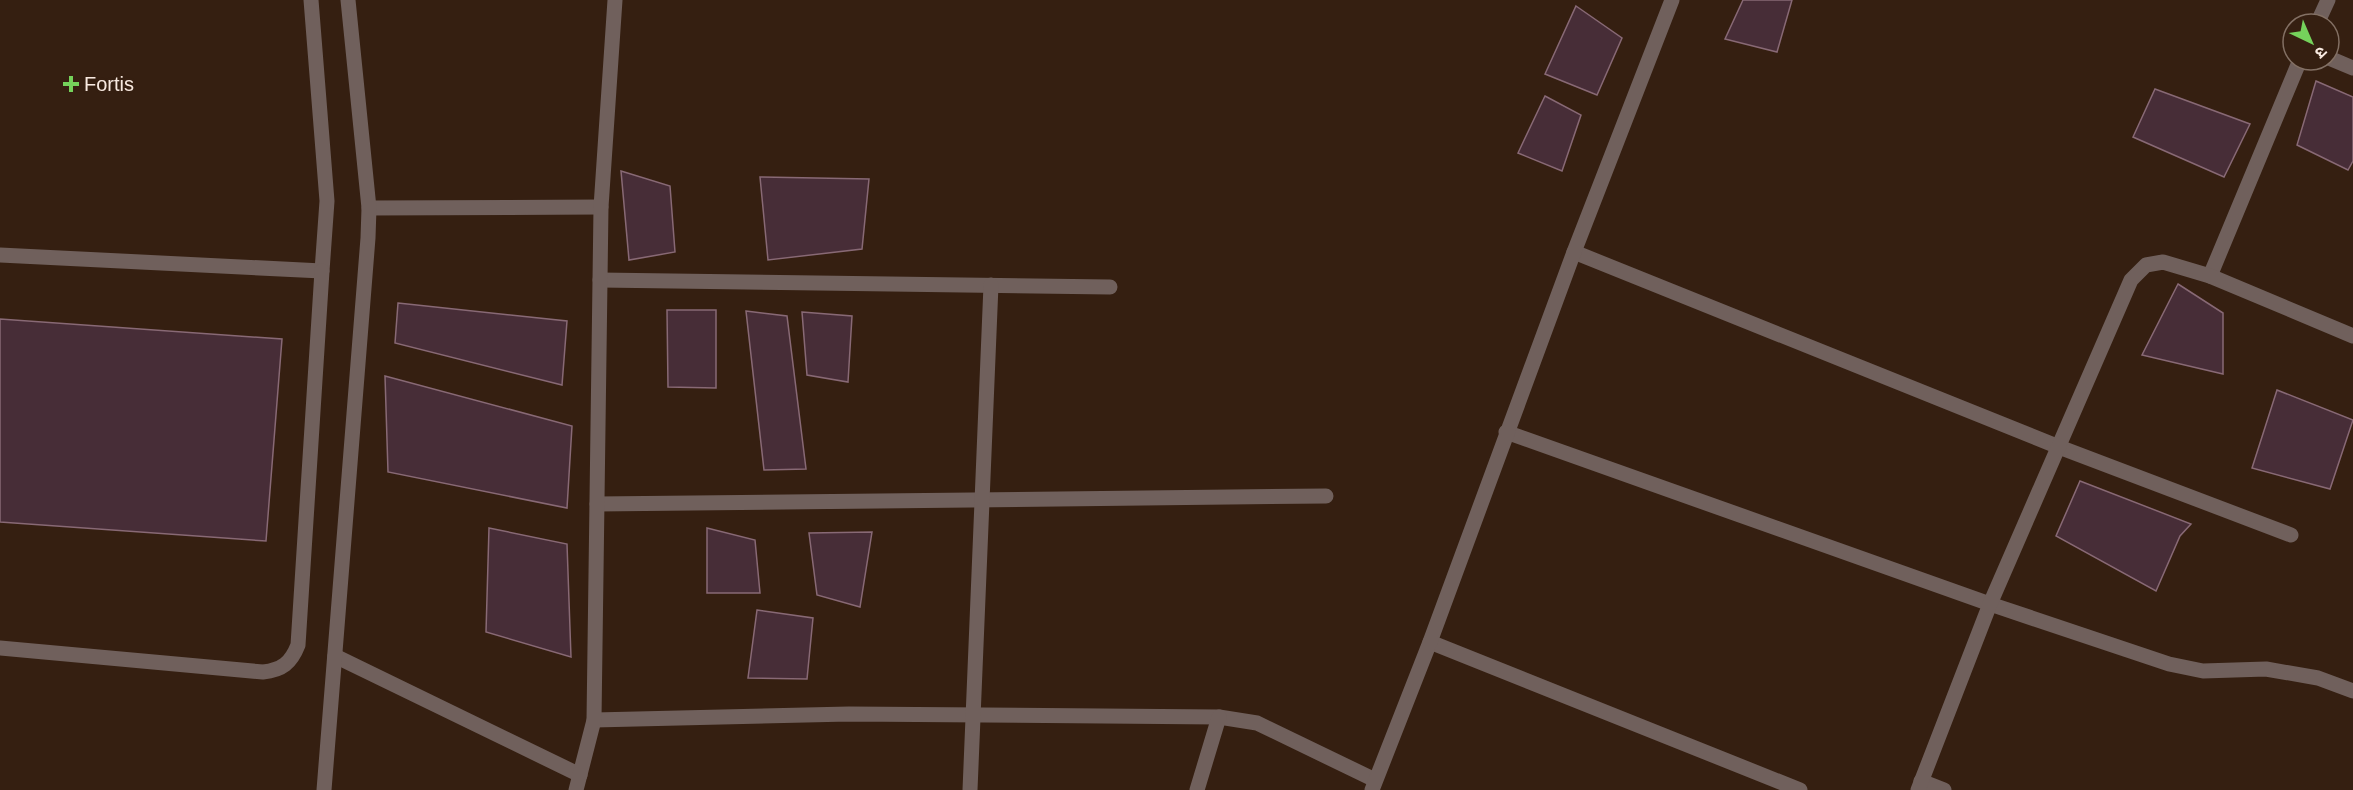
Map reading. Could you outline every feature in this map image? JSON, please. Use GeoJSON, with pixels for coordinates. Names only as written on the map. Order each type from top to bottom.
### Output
{"type":"FeatureCollection","features":[{"type":"Feature","properties":{"kind":"street"},"geometry":{"type":"LineString","coordinates":[[0,648],[263,672],[275,671],[286,665],[294,656],[298,645],[327,201],[311,0]]}},
{"type":"Feature","properties":{"kind":"street"},"geometry":{"type":"LineString","coordinates":[[324,790],[369,208],[348,0]]}},
{"type":"Feature","properties":{"kind":"street"},"geometry":{"type":"LineString","coordinates":[[335,656],[578,783],[594,720],[601,207],[615,0]]}},
{"type":"Feature","properties":{"kind":"street"},"geometry":{"type":"LineString","coordinates":[[594,720],[849,714],[1219,717],[1257,723],[1373,785],[1430,642],[1506,432],[1672,0]]}},
{"type":"Feature","properties":{"kind":"street"},"geometry":{"type":"LineString","coordinates":[[2210,276],[2295,72]]}},
{"type":"Feature","properties":{"kind":"street"},"geometry":{"type":"LineString","coordinates":[[369,208],[601,207]]}},
{"type":"Feature","properties":{"kind":"street"},"geometry":{"type":"LineString","coordinates":[[1574,252],[2059,447],[2291,535]]}},
{"type":"Feature","properties":{"kind":"street"},"geometry":{"type":"LineString","coordinates":[[0,255],[322,272]]}},
{"type":"Feature","properties":{"kind":"street"},"geometry":{"type":"LineString","coordinates":[[1944,790],[1920,785],[1990,604],[2131,279],[2146,265],[2163,262],[2210,276],[2353,336]]}},
{"type":"Feature","properties":{"kind":"street"},"geometry":{"type":"LineString","coordinates":[[600,280],[1110,287]]}},
{"type":"Feature","properties":{"kind":"street"},"geometry":{"type":"LineString","coordinates":[[970,790],[975,716],[991,285]]}},
{"type":"Feature","properties":{"kind":"street"},"geometry":{"type":"LineString","coordinates":[[1506,432],[1990,604],[2185,668],[2203,671],[2266,669],[2318,678],[2353,691]]}},
{"type":"Feature","properties":{"kind":"street"},"geometry":{"type":"LineString","coordinates":[[597,504],[1326,496]]}},
{"type":"Feature","properties":{"kind":"street"},"geometry":{"type":"LineString","coordinates":[[1430,642],[1800,790]]}},
{"type":"Feature","properties":{"kind":"street"},"geometry":{"type":"LineString","coordinates":[[1197,790],[1219,717]]}},
{"type":"Feature","properties":{"kind":"building"},"geometry":{"type":"Polygon","coordinates":[[[1743,0],[1792,0],[1777,52],[1725,39],[1743,0]]]}},
{"type":"Feature","properties":{"kind":"building"},"geometry":{"type":"Polygon","coordinates":[[[1576,6],[1622,38],[1597,95],[1545,74],[1576,6]]]}},
{"type":"Feature","properties":{"kind":"building"},"geometry":{"type":"Polygon","coordinates":[[[2316,81],[2353,97],[2353,161],[2348,170],[2297,145],[2316,81]]]}},
{"type":"Feature","properties":{"kind":"building"},"geometry":{"type":"Polygon","coordinates":[[[2155,89],[2250,124],[2224,177],[2133,137],[2155,89]]]}},
{"type":"Feature","properties":{"kind":"building"},"geometry":{"type":"Polygon","coordinates":[[[1545,96],[1581,115],[1562,171],[1518,153],[1545,96]]]}},
{"type":"Feature","properties":{"kind":"building"},"geometry":{"type":"Polygon","coordinates":[[[621,171],[670,186],[675,252],[629,260],[621,171]]]}},
{"type":"Feature","properties":{"kind":"building"},"geometry":{"type":"Polygon","coordinates":[[[760,177],[869,179],[862,249],[768,260],[760,177]]]}},
{"type":"Feature","properties":{"kind":"building"},"geometry":{"type":"Polygon","coordinates":[[[2178,284],[2223,313],[2223,374],[2142,355],[2178,284]]]}},
{"type":"Feature","properties":{"kind":"building"},"geometry":{"type":"Polygon","coordinates":[[[398,303],[567,321],[562,385],[395,343],[398,303]]]}},
{"type":"Feature","properties":{"kind":"building"},"geometry":{"type":"Polygon","coordinates":[[[667,310],[716,310],[716,388],[668,387],[667,310]]]}},
{"type":"Feature","properties":{"kind":"building"},"geometry":{"type":"Polygon","coordinates":[[[746,311],[787,316],[806,469],[764,470],[746,311]]]}},
{"type":"Feature","properties":{"kind":"building"},"geometry":{"type":"Polygon","coordinates":[[[802,312],[852,316],[848,382],[807,375],[802,312]]]}},
{"type":"Feature","properties":{"kind":"building"},"geometry":{"type":"Polygon","coordinates":[[[0,319],[282,339],[266,541],[0,522],[0,319]]]}},
{"type":"Feature","properties":{"kind":"building"},"geometry":{"type":"Polygon","coordinates":[[[385,376],[572,426],[567,508],[388,472],[385,376]]]}},
{"type":"Feature","properties":{"kind":"building"},"geometry":{"type":"Polygon","coordinates":[[[2277,390],[2353,420],[2330,489],[2252,468],[2277,390]]]}},
{"type":"Feature","properties":{"kind":"building"},"geometry":{"type":"Polygon","coordinates":[[[2080,481],[2191,524],[2180,536],[2156,591],[2056,536],[2080,481]]]}},
{"type":"Feature","properties":{"kind":"building"},"geometry":{"type":"Polygon","coordinates":[[[489,528],[567,544],[571,657],[486,632],[489,528]]]}},
{"type":"Feature","properties":{"kind":"building"},"geometry":{"type":"Polygon","coordinates":[[[707,528],[755,540],[760,593],[707,593],[707,528]]]}},
{"type":"Feature","properties":{"kind":"building"},"geometry":{"type":"Polygon","coordinates":[[[872,532],[860,607],[817,595],[809,533],[872,532]]]}},
{"type":"Feature","properties":{"kind":"building"},"geometry":{"type":"Polygon","coordinates":[[[757,610],[813,618],[807,679],[748,678],[757,610]]]}},
{"type":"Feature","properties":{"kind":"place","name":"Fortis"},"geometry":{"type":"Point","coordinates":[71,84]}}]}
